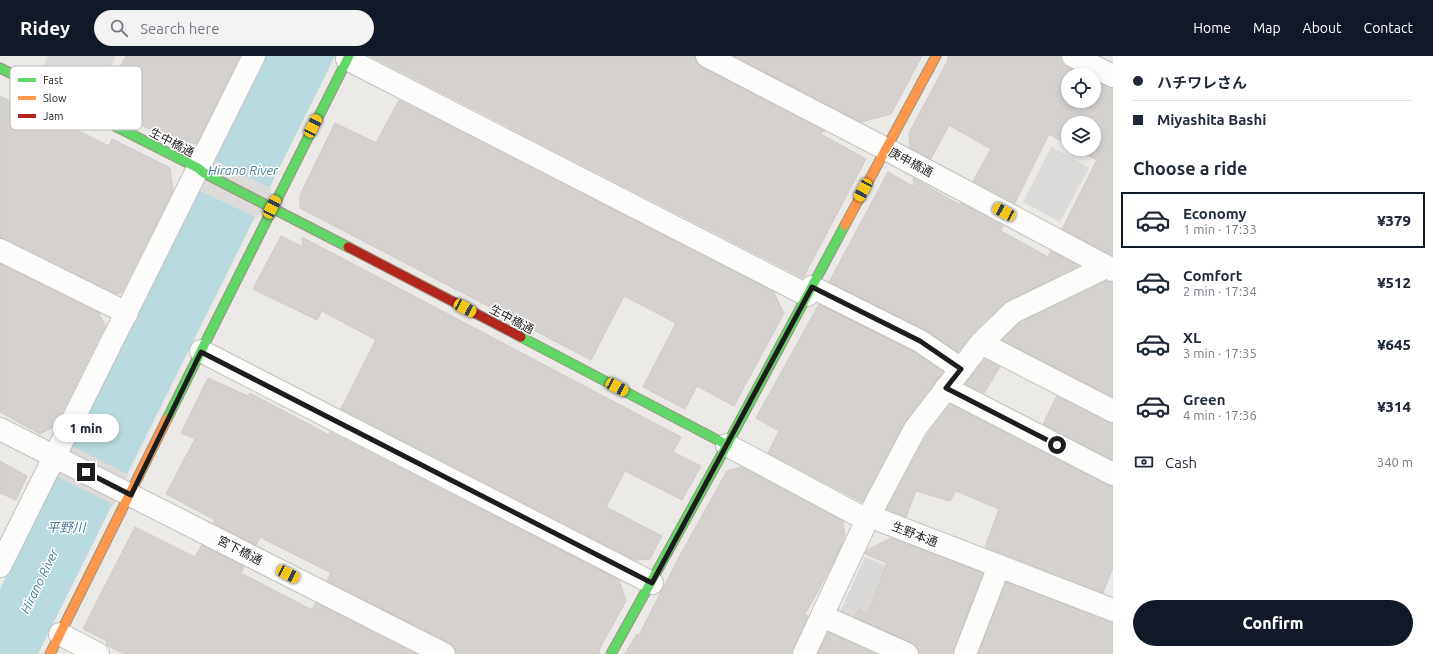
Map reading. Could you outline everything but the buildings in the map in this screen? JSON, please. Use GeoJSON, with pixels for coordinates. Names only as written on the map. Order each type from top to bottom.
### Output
{"type":"FeatureCollection","features":[{"type":"Feature","properties":{"kind":"street"},"geometry":{"type":"LineString","coordinates":[[0,566],[58,458],[127,313],[201,171],[254,56]]}},
{"type":"Feature","properties":{"kind":"street","name":"庚申橋通"},"geometry":{"type":"LineString","coordinates":[[707,56],[1110,268]]}},
{"type":"Feature","properties":{"kind":"street"},"geometry":{"type":"LineString","coordinates":[[611,654],[652,583],[936,56]]}},
{"type":"Feature","properties":{"kind":"street"},"geometry":{"type":"LineString","coordinates":[[1073,56],[1113,76]]}},
{"type":"Feature","properties":{"kind":"street"},"geometry":{"type":"LineString","coordinates":[[50,654],[126,493],[201,352],[348,57],[809,291],[920,341],[961,369]]}},
{"type":"Feature","properties":{"kind":"street","name":"生中橋通"},"geometry":{"type":"LineString","coordinates":[[0,68],[10,73]]}},
{"type":"Feature","properties":{"kind":"street","name":"生中橋通"},"geometry":{"type":"LineString","coordinates":[[121,130],[727,444]]}},
{"type":"Feature","properties":{"kind":"street"},"geometry":{"type":"LineString","coordinates":[[0,250],[127,313]]}},
{"type":"Feature","properties":{"kind":"street"},"geometry":{"type":"LineString","coordinates":[[804,654],[868,518],[915,429],[981,343],[1013,312],[1110,268]]}},
{"type":"Feature","properties":{"kind":"street"},"geometry":{"type":"LineString","coordinates":[[981,343],[1113,411]]}},
{"type":"Feature","properties":{"kind":"street"},"geometry":{"type":"LineString","coordinates":[[201,352],[652,583]]}},
{"type":"Feature","properties":{"kind":"street"},"geometry":{"type":"LineString","coordinates":[[946,388],[1113,474]]}},
{"type":"Feature","properties":{"kind":"street"},"geometry":{"type":"LineString","coordinates":[[0,429],[58,458]]}},
{"type":"Feature","properties":{"kind":"street","name":"生野本通"},"geometry":{"type":"LineString","coordinates":[[727,444],[868,518],[1113,610]]}},
{"type":"Feature","properties":{"kind":"street","name":"宮下橋通"},"geometry":{"type":"LineString","coordinates":[[58,458],[444,654]]}},
{"type":"Feature","properties":{"kind":"street"},"geometry":{"type":"LineString","coordinates":[[965,654],[999,566]]}},
{"type":"Feature","properties":{"kind":"street"},"geometry":{"type":"LineString","coordinates":[[822,616],[907,654]]}},
{"type":"Feature","properties":{"kind":"street"},"geometry":{"type":"LineString","coordinates":[[60,634],[98,654]]}},
{"type":"Feature","properties":{"kind":"shaded area"},"geometry":{"type":"Polygon","coordinates":[[[48,56],[116,56],[111,66],[43,66],[48,56]]]}},
{"type":"Feature","properties":{"kind":"shaded area"},"geometry":{"type":"Polygon","coordinates":[[[1051,147],[1061,153],[1061,156],[1067,156],[1089,168],[1060,222],[1023,202],[1051,147]]]}},
{"type":"Feature","properties":{"kind":"shaded area"},"geometry":{"type":"Polygon","coordinates":[[[865,557],[979,604],[960,654],[919,654],[837,619],[865,557]]]}},
{"type":"Feature","properties":{"kind":"water","name":"平野川"},"geometry":{"type":"Polygon","coordinates":[[[265,56],[335,56],[38,654],[0,654],[0,589],[265,56]]]}},
{"type":"Feature","properties":{"kind":"pier"},"geometry":{"type":"Polygon","coordinates":[[[211,158],[272,189],[257,218],[196,189],[211,158]]]}},
{"type":"Feature","properties":{"kind":"pier"},"geometry":{"type":"Polygon","coordinates":[[[70,445],[129,475],[114,505],[54,475],[70,445]]]}},
{"type":"Feature","properties":{"kind":"traffic: fast"},"geometry":{"type":"LineString","coordinates":[[167,419],[349,56]]}},
{"type":"Feature","properties":{"kind":"traffic: fast"},"geometry":{"type":"LineString","coordinates":[[0,68],[10,73]]}},
{"type":"Feature","properties":{"kind":"traffic: fast"},"geometry":{"type":"LineString","coordinates":[[123,130],[348,247]]}},
{"type":"Feature","properties":{"kind":"traffic: fast"},"geometry":{"type":"LineString","coordinates":[[611,654],[727,445],[845,225]]}},
{"type":"Feature","properties":{"kind":"traffic: fast"},"geometry":{"type":"LineString","coordinates":[[521,337],[727,445]]}},
{"type":"Feature","properties":{"kind":"traffic: slow"},"geometry":{"type":"LineString","coordinates":[[845,225],[936,56]]}},
{"type":"Feature","properties":{"kind":"traffic: slow"},"geometry":{"type":"LineString","coordinates":[[50,654],[167,419]]}},
{"type":"Feature","properties":{"kind":"traffic: jam"},"geometry":{"type":"LineString","coordinates":[[348,247],[521,337]]}},
{"type":"Feature","properties":{"kind":"route"},"geometry":{"type":"LineString","coordinates":[[86,472],[131,495],[201,352],[652,583],[812,287],[882,320],[920,341],[961,369],[946,388],[1057,445]]}},
{"type":"Feature","properties":{"kind":"water label","name":"Hirano River"},"geometry":{"type":"Point","coordinates":[243,170]}},
{"type":"Feature","properties":{"kind":"water label","name":"Hirano River"},"geometry":{"type":"Point","coordinates":[39,581]}}]}
